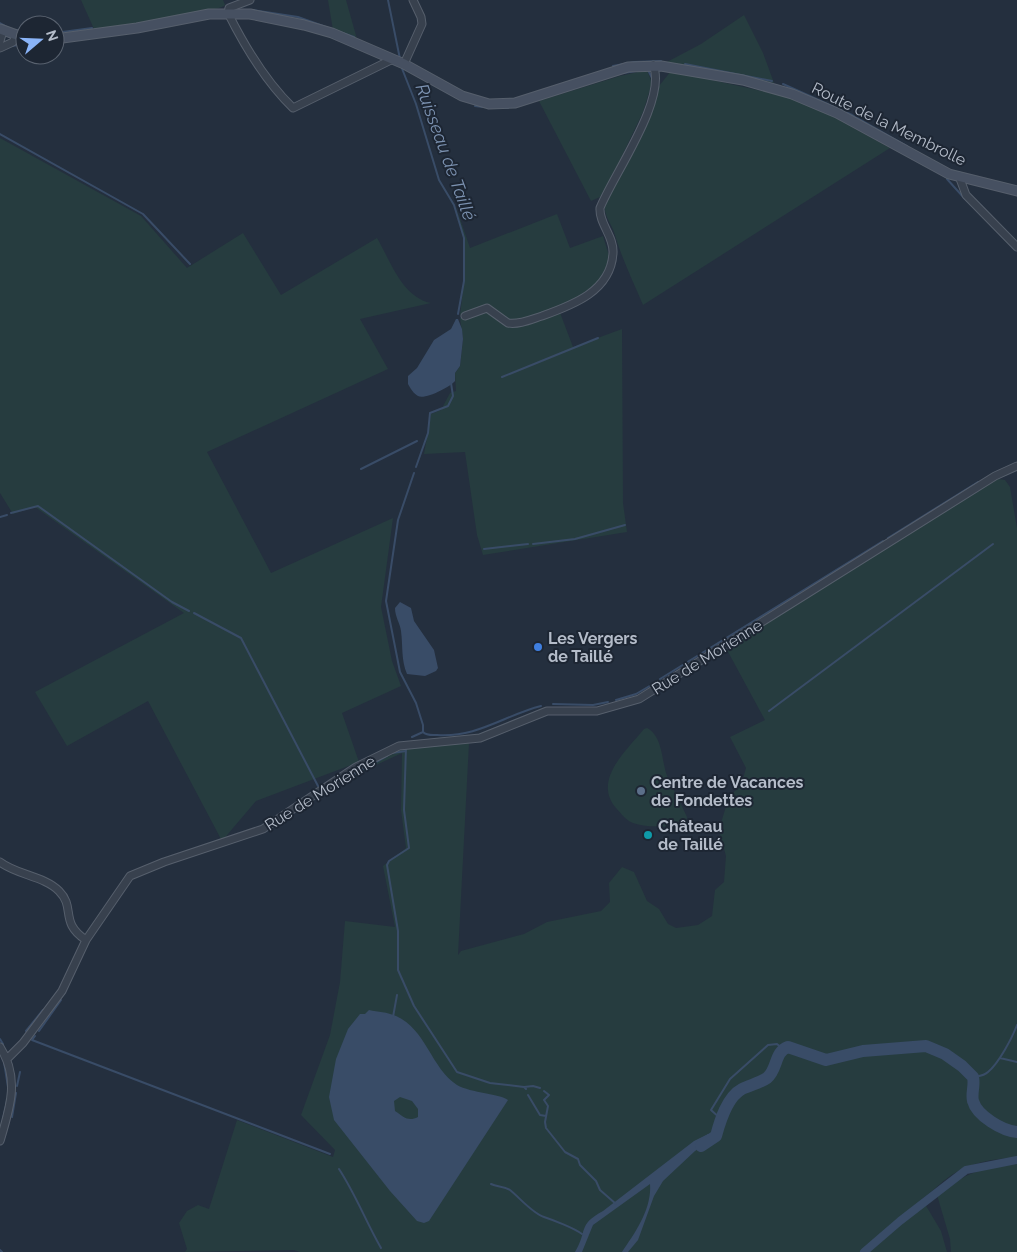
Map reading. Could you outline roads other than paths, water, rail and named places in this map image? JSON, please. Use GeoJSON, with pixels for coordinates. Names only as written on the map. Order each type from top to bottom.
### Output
{"type":"FeatureCollection","features":[{"type":"Feature","properties":{"kind":"street"},"geometry":{"type":"LineString","coordinates":[[250,0],[229,8],[228,13],[277,93],[293,108],[400,62],[422,24],[421,17],[412,0]]}},
{"type":"Feature","properties":{"kind":"street","name":"Route de la Membrolle"},"geometry":{"type":"LineString","coordinates":[[65,38],[137,28],[209,14],[250,14],[332,33],[400,62],[468,99],[503,105],[515,103],[628,67],[653,65],[743,80],[799,97],[837,113],[924,162],[960,176],[1017,191]]}},
{"type":"Feature","properties":{"kind":"street"},"geometry":{"type":"LineString","coordinates":[[0,41],[1,30],[15,35]]}},
{"type":"Feature","properties":{"kind":"street"},"geometry":{"type":"LineString","coordinates":[[0,48],[15,41]]}},
{"type":"Feature","properties":{"kind":"street"},"geometry":{"type":"LineString","coordinates":[[465,316],[486,308],[508,323],[526,321],[573,304],[600,284],[607,273],[613,253],[611,238],[600,216],[600,208],[651,105],[657,77],[653,65]]}},
{"type":"Feature","properties":{"kind":"street"},"geometry":{"type":"LineString","coordinates":[[960,176],[966,195],[1017,247]]}},
{"type":"Feature","properties":{"kind":"street","name":"Rue de Morienne"},"geometry":{"type":"LineString","coordinates":[[8,1058],[23,1043],[62,991],[86,940],[130,876],[164,862],[263,829],[356,767],[399,746],[480,738],[547,711],[597,711],[639,699],[995,476],[1017,466]]}},
{"type":"Feature","properties":{"kind":"street"},"geometry":{"type":"LineString","coordinates":[[0,862],[54,886],[62,893],[67,905],[71,927],[86,940]]}},
{"type":"Feature","properties":{"kind":"street"},"geometry":{"type":"LineString","coordinates":[[0,1046],[8,1058],[12,1074],[12,1092],[0,1141]]}},
{"type":"Feature","properties":{"kind":"water"},"geometry":{"type":"Polygon","coordinates":[[[456,319],[458,319],[462,329],[463,339],[460,366],[455,373],[455,381],[437,392],[426,396],[418,396],[408,384],[408,376],[417,368],[434,340],[451,329],[456,319]]]}},
{"type":"Feature","properties":{"kind":"water"},"geometry":{"type":"Polygon","coordinates":[[[400,602],[411,608],[414,621],[434,650],[438,668],[436,671],[425,676],[407,674],[405,669],[401,631],[395,611],[400,602]]]}},
{"type":"Feature","properties":{"kind":"water"},"geometry":{"type":"Polygon","coordinates":[[[369,1010],[386,1013],[406,1022],[422,1039],[448,1078],[457,1085],[508,1100],[429,1221],[424,1223],[417,1221],[390,1191],[334,1120],[329,1097],[336,1059],[348,1029],[360,1014],[365,1014],[369,1010]],[[400,1097],[394,1101],[395,1111],[409,1119],[418,1117],[418,1109],[412,1101],[400,1097]]]}},
{"type":"Feature","properties":{"kind":"water"},"geometry":{"type":"Polygon","coordinates":[[[708,1134],[716,1138],[695,1151],[663,1181],[654,1196],[638,1240],[628,1252],[622,1252],[642,1220],[648,1203],[650,1184],[593,1225],[582,1252],[575,1252],[589,1220],[694,1141],[708,1134]]]}},
{"type":"Feature","properties":{"kind":"waterway","name":"Ruisseau de Taillé"},"geometry":{"type":"LineString","coordinates":[[388,0],[400,59]]}},
{"type":"Feature","properties":{"kind":"waterway"},"geometry":{"type":"LineString","coordinates":[[253,10],[298,17],[354,37]]}},
{"type":"Feature","properties":{"kind":"waterway"},"geometry":{"type":"LineString","coordinates":[[0,23],[9,28]]}},
{"type":"Feature","properties":{"kind":"waterway"},"geometry":{"type":"LineString","coordinates":[[65,32],[92,28]]}},
{"type":"Feature","properties":{"kind":"waterway"},"geometry":{"type":"LineString","coordinates":[[613,66],[634,62],[661,61]]}},
{"type":"Feature","properties":{"kind":"waterway"},"geometry":{"type":"LineString","coordinates":[[685,64],[772,81]]}},
{"type":"Feature","properties":{"kind":"waterway","name":"Ruisseau de Taillé"},"geometry":{"type":"LineString","coordinates":[[401,66],[416,104],[439,180],[454,205],[464,238],[464,281],[458,314]]}},
{"type":"Feature","properties":{"kind":"waterway"},"geometry":{"type":"LineString","coordinates":[[648,70],[652,78]]}},
{"type":"Feature","properties":{"kind":"waterway"},"geometry":{"type":"LineString","coordinates":[[623,73],[636,71]]}},
{"type":"Feature","properties":{"kind":"waterway"},"geometry":{"type":"LineString","coordinates":[[783,84],[852,115],[907,146]]}},
{"type":"Feature","properties":{"kind":"waterway"},"geometry":{"type":"LineString","coordinates":[[475,106],[483,107]]}},
{"type":"Feature","properties":{"kind":"waterway"},"geometry":{"type":"LineString","coordinates":[[495,108],[508,108]]}},
{"type":"Feature","properties":{"kind":"waterway"},"geometry":{"type":"LineString","coordinates":[[0,134],[143,214],[190,264]]}},
{"type":"Feature","properties":{"kind":"waterway"},"geometry":{"type":"LineString","coordinates":[[947,179],[965,199]]}},
{"type":"Feature","properties":{"kind":"waterway"},"geometry":{"type":"LineString","coordinates":[[502,377],[598,338]]}},
{"type":"Feature","properties":{"kind":"waterway","name":"Ruisseau de Taillé"},"geometry":{"type":"LineString","coordinates":[[416,467],[428,433],[430,413],[448,406],[453,396],[451,383]]}},
{"type":"Feature","properties":{"kind":"waterway"},"geometry":{"type":"LineString","coordinates":[[361,469],[417,441]]}},
{"type":"Feature","properties":{"kind":"waterway","name":"Ruisseau de Taillé"},"geometry":{"type":"LineString","coordinates":[[412,737],[423,732],[423,725],[416,703],[400,672],[386,601],[398,520],[414,473]]}},
{"type":"Feature","properties":{"kind":"waterway"},"geometry":{"type":"LineString","coordinates":[[888,538],[978,482]]}},
{"type":"Feature","properties":{"kind":"waterway"},"geometry":{"type":"LineString","coordinates":[[11,513],[38,506],[172,602],[189,611]]}},
{"type":"Feature","properties":{"kind":"waterway"},"geometry":{"type":"LineString","coordinates":[[0,517],[7,515]]}},
{"type":"Feature","properties":{"kind":"waterway"},"geometry":{"type":"LineString","coordinates":[[533,544],[575,539],[625,525]]}},
{"type":"Feature","properties":{"kind":"waterway"},"geometry":{"type":"LineString","coordinates":[[660,679],[883,541]]}},
{"type":"Feature","properties":{"kind":"waterway"},"geometry":{"type":"LineString","coordinates":[[484,549],[528,544]]}},
{"type":"Feature","properties":{"kind":"waterway"},"geometry":{"type":"LineString","coordinates":[[769,711],[993,544]]}},
{"type":"Feature","properties":{"kind":"waterway"},"geometry":{"type":"LineString","coordinates":[[194,613],[241,638],[318,786]]}},
{"type":"Feature","properties":{"kind":"waterway"},"geometry":{"type":"LineString","coordinates":[[616,700],[636,694],[653,684]]}},
{"type":"Feature","properties":{"kind":"waterway"},"geometry":{"type":"LineString","coordinates":[[553,704],[593,705],[608,702]]}},
{"type":"Feature","properties":{"kind":"waterway"},"geometry":{"type":"LineString","coordinates":[[423,732],[431,735],[465,733],[478,730],[541,706]]}},
{"type":"Feature","properties":{"kind":"waterway","name":"Ruisseau de Taillé"},"geometry":{"type":"LineString","coordinates":[[406,747],[404,810],[409,848],[389,861],[387,865],[398,931],[398,970],[414,1006],[457,1072],[490,1083],[524,1087],[526,1089]]}},
{"type":"Feature","properties":{"kind":"waterway"},"geometry":{"type":"LineString","coordinates":[[392,753],[406,751]]}},
{"type":"Feature","properties":{"kind":"waterway"},"geometry":{"type":"LineString","coordinates":[[344,780],[387,756]]}},
{"type":"Feature","properties":{"kind":"waterway"},"geometry":{"type":"LineString","coordinates":[[323,793],[335,785]]}},
{"type":"Feature","properties":{"kind":"waterway"},"geometry":{"type":"LineString","coordinates":[[393,1017],[397,995]]}},
{"type":"Feature","properties":{"kind":"waterway"},"geometry":{"type":"LineString","coordinates":[[39,1031],[61,1000]]}},
{"type":"Feature","properties":{"kind":"waterway"},"geometry":{"type":"LineString","coordinates":[[26,1031],[43,1010]]}},
{"type":"Feature","properties":{"kind":"waterway"},"geometry":{"type":"LineString","coordinates":[[973,1077],[981,1076],[992,1068],[1005,1050],[1017,1025]]}},
{"type":"Feature","properties":{"kind":"waterway"},"geometry":{"type":"LineString","coordinates":[[35,1036],[32,1040],[330,1154]]}},
{"type":"Feature","properties":{"kind":"waterway"},"geometry":{"type":"LineString","coordinates":[[0,1039],[3,1044]]}},
{"type":"Feature","properties":{"kind":"waterway"},"geometry":{"type":"LineString","coordinates":[[721,1119],[711,1110],[730,1079],[768,1045],[777,1044],[783,1049]]}},
{"type":"Feature","properties":{"kind":"waterway"},"geometry":{"type":"LineString","coordinates":[[701,1146],[716,1136],[725,1110],[732,1098],[742,1089],[767,1078],[773,1070],[780,1053],[788,1047],[826,1060],[863,1051],[926,1046],[945,1054],[962,1066],[973,1077],[973,1101],[975,1107],[985,1117],[998,1126],[1017,1132]]}},
{"type":"Feature","properties":{"kind":"waterway"},"geometry":{"type":"LineString","coordinates":[[1000,1058],[1017,1062]]}},
{"type":"Feature","properties":{"kind":"waterway"},"geometry":{"type":"LineString","coordinates":[[4,1062],[8,1087]]}},
{"type":"Feature","properties":{"kind":"waterway"},"geometry":{"type":"LineString","coordinates":[[17,1086],[20,1072]]}},
{"type":"Feature","properties":{"kind":"waterway","name":"Ruisseau de Taillé"},"geometry":{"type":"LineString","coordinates":[[524,1087],[533,1086],[540,1088]]}},
{"type":"Feature","properties":{"kind":"waterway","name":"Ruisseau de Taillé"},"geometry":{"type":"LineString","coordinates":[[544,1091],[549,1095],[544,1100],[548,1106],[545,1122],[546,1128],[565,1152],[578,1159],[580,1165],[596,1181],[600,1190],[616,1204]]}},
{"type":"Feature","properties":{"kind":"waterway"},"geometry":{"type":"LineString","coordinates":[[12,1117],[16,1093]]}},
{"type":"Feature","properties":{"kind":"waterway","name":"Ruisseau de Taillé"},"geometry":{"type":"LineString","coordinates":[[528,1095],[540,1115],[546,1116]]}},
{"type":"Feature","properties":{"kind":"waterway"},"geometry":{"type":"LineString","coordinates":[[3,1119],[7,1101]]}},
{"type":"Feature","properties":{"kind":"waterway"},"geometry":{"type":"LineString","coordinates":[[864,1252],[900,1221],[966,1170],[1017,1160]]}},
{"type":"Feature","properties":{"kind":"waterway"},"geometry":{"type":"LineString","coordinates":[[339,1169],[381,1248]]}},
{"type":"Feature","properties":{"kind":"waterway"},"geometry":{"type":"LineString","coordinates":[[491,1184],[508,1189],[540,1215],[582,1234]]}},
{"type":"Feature","properties":{"kind":"place","name":"Les Vergers de Taillé"},"geometry":{"type":"Point","coordinates":[538,647]}},
{"type":"Feature","properties":{"kind":"place","name":"Centre de Vacances de Fondettes"},"geometry":{"type":"Point","coordinates":[641,791]}},
{"type":"Feature","properties":{"kind":"place","name":"Château de Taillé"},"geometry":{"type":"Point","coordinates":[648,835]}}]}
